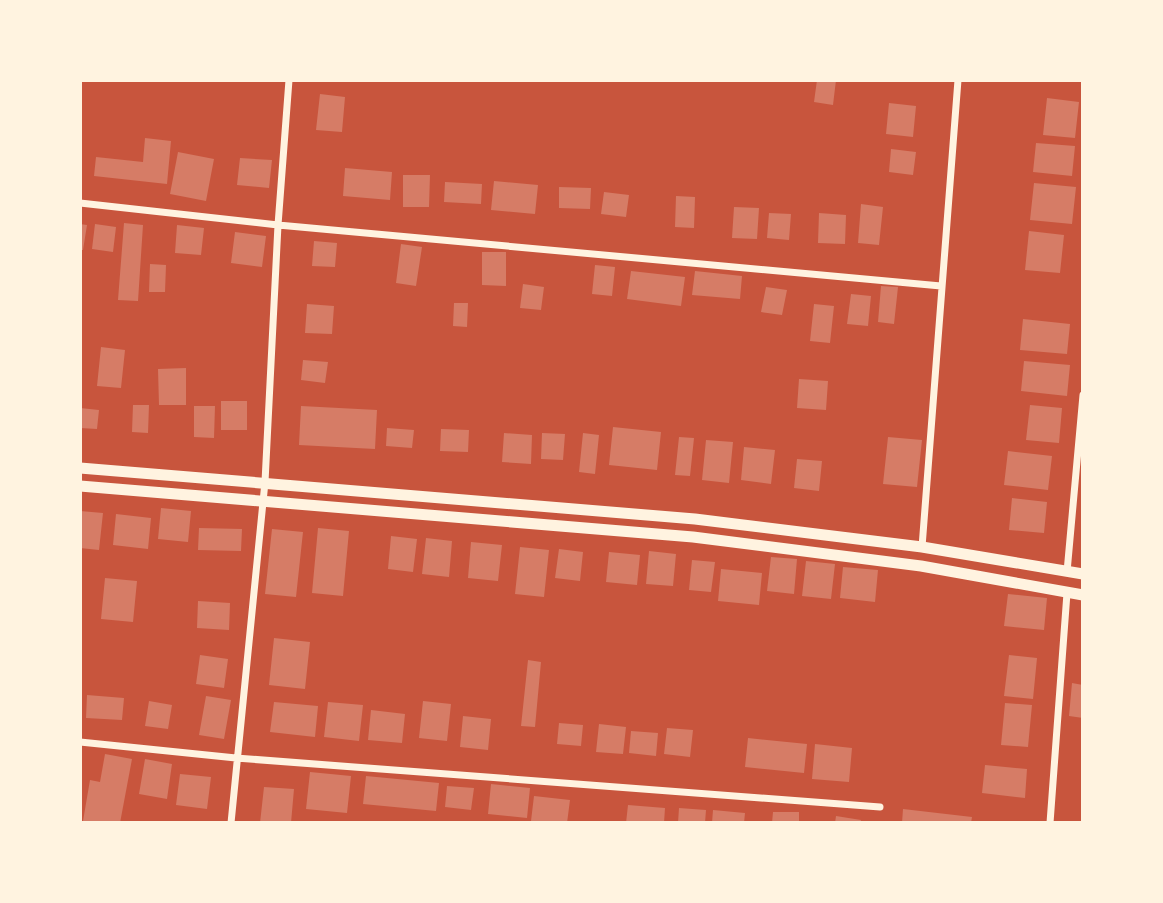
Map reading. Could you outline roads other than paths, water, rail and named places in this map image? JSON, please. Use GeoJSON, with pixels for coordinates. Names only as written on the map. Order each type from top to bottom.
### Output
{"type":"FeatureCollection","features":[{"type":"Feature","properties":{"kind":"main road"},"geometry":{"type":"LineString","coordinates":[[80,468],[695,519],[922,547],[1083,574]]}},
{"type":"Feature","properties":{"kind":"main road"},"geometry":{"type":"LineString","coordinates":[[80,486],[693,537],[921,566],[1083,595]]}},
{"type":"Feature","properties":{"kind":"street"},"geometry":{"type":"LineString","coordinates":[[231,823],[265,482],[289,80]]}},
{"type":"Feature","properties":{"kind":"street"},"geometry":{"type":"LineString","coordinates":[[922,547],[958,80]]}},
{"type":"Feature","properties":{"kind":"street"},"geometry":{"type":"LineString","coordinates":[[80,203],[278,225],[941,286]]}},
{"type":"Feature","properties":{"kind":"street"},"geometry":{"type":"LineString","coordinates":[[1067,572],[1083,395]]}},
{"type":"Feature","properties":{"kind":"street"},"geometry":{"type":"LineString","coordinates":[[1050,823],[1067,593]]}},
{"type":"Feature","properties":{"kind":"street"},"geometry":{"type":"LineString","coordinates":[[80,742],[236,758],[880,807]]}}]}
